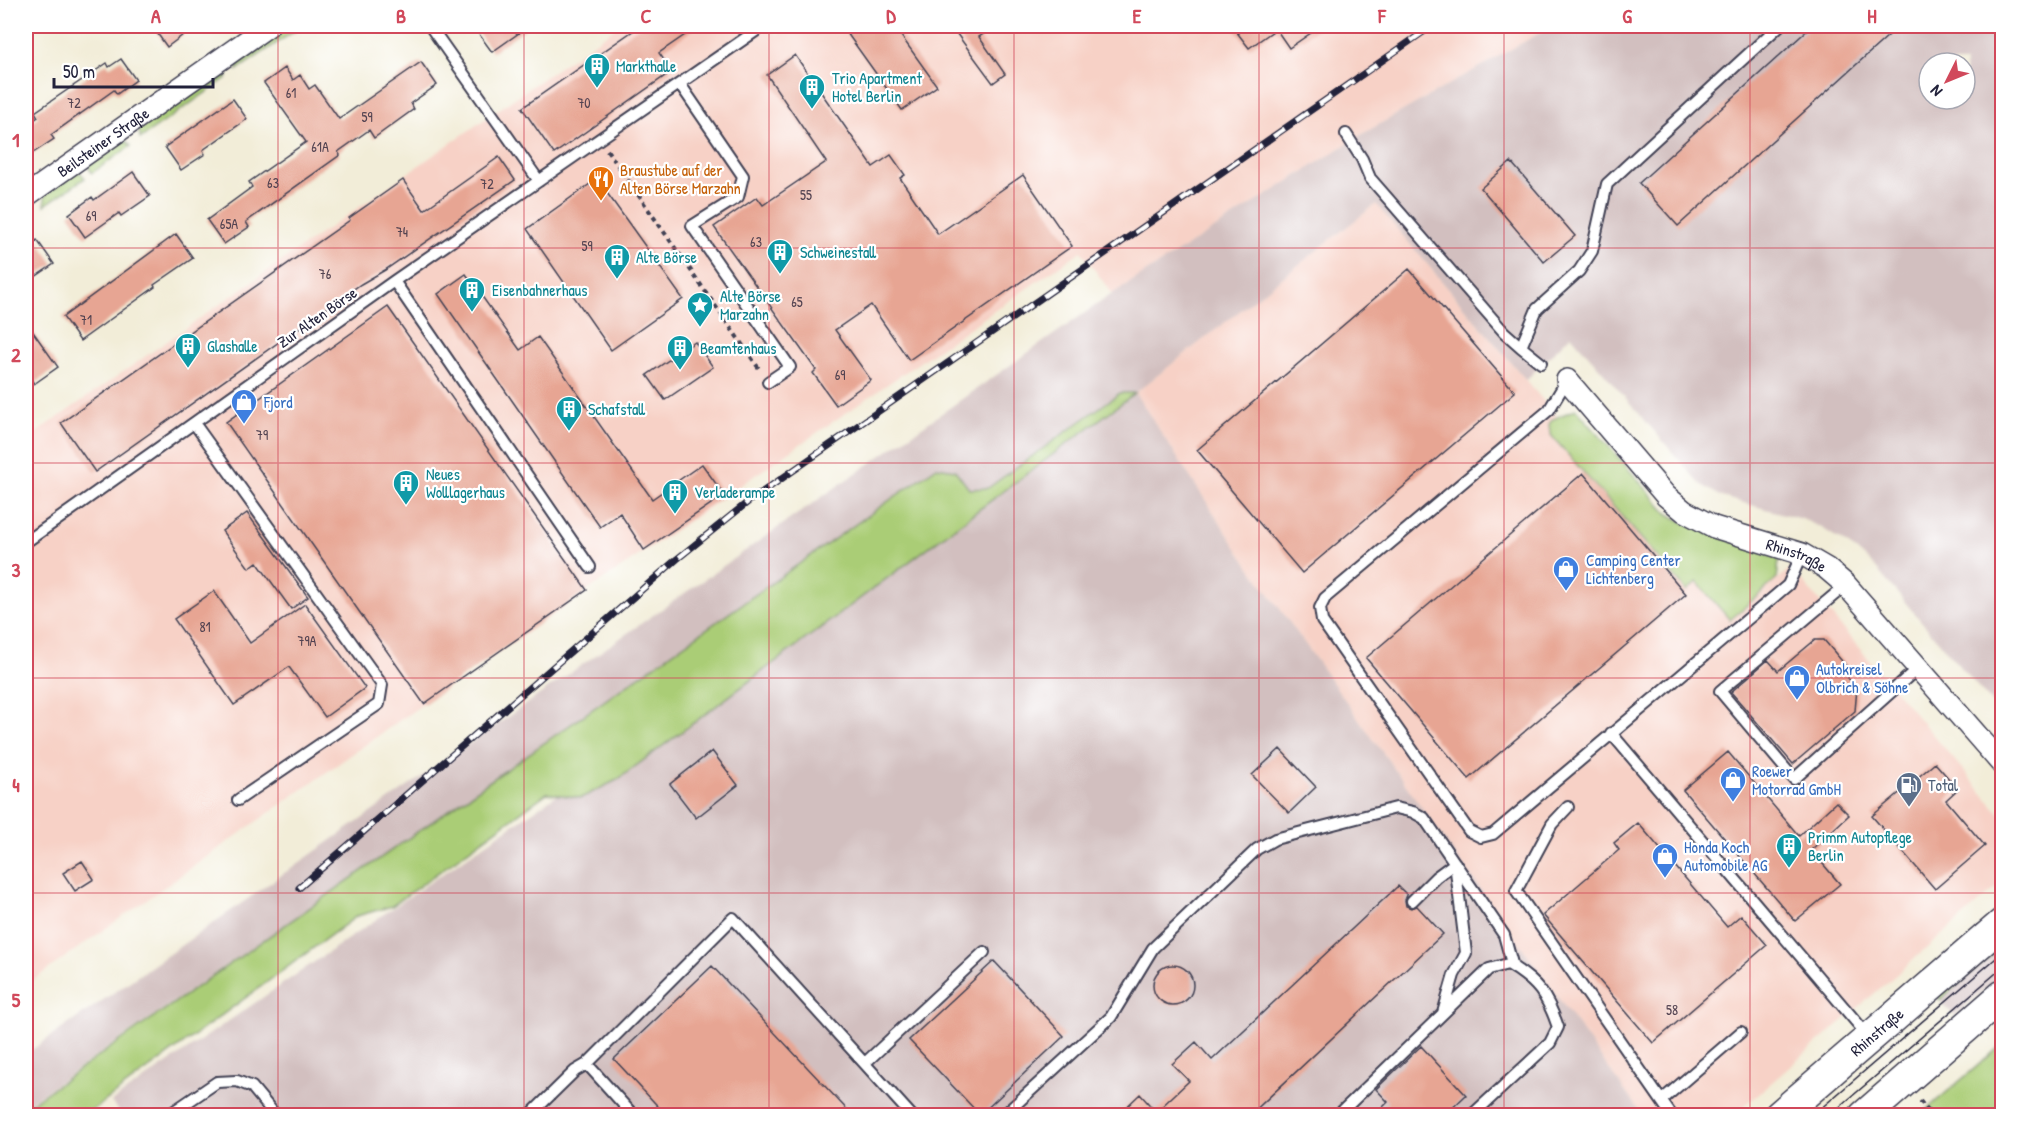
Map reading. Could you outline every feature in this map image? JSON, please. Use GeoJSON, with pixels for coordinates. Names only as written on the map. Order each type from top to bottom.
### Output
{"type":"FeatureCollection","features":[{"type":"Feature","properties":{"kind":"main road","name":"Rhinstraße"},"geometry":{"type":"LineString","coordinates":[[1779,1116],[2002,924]]}},
{"type":"Feature","properties":{"kind":"main road"},"geometry":{"type":"LineString","coordinates":[[1864,1116],[2002,996]]}},
{"type":"Feature","properties":{"kind":"street","name":"Beilsteiner Straße"},"geometry":{"type":"LineString","coordinates":[[26,196],[268,26]]}},
{"type":"Feature","properties":{"kind":"street","name":"Rhinstraße"},"geometry":{"type":"LineString","coordinates":[[1567,380],[1666,496],[1684,511],[1714,527],[1802,554],[1826,568],[1846,585],[2002,764]]}},
{"type":"Feature","properties":{"kind":"lane"},"geometry":{"type":"LineString","coordinates":[[430,26],[539,182]]}},
{"type":"Feature","properties":{"kind":"lane","name":"Zur Alten Börse"},"geometry":{"type":"LineString","coordinates":[[26,542],[394,281],[763,26]]}},
{"type":"Feature","properties":{"kind":"lane"},"geometry":{"type":"LineString","coordinates":[[1521,347],[1537,309],[1579,271],[1592,251],[1607,184],[1779,26]]}},
{"type":"Feature","properties":{"kind":"lane"},"geometry":{"type":"LineString","coordinates":[[680,84],[743,176],[738,197],[693,226],[790,367],[768,382]]}},
{"type":"Feature","properties":{"kind":"lane"},"geometry":{"type":"LineString","coordinates":[[1346,134],[1362,159],[1370,178],[1504,332],[1541,363]]}},
{"type":"Feature","properties":{"kind":"lane"},"geometry":{"type":"LineString","coordinates":[[394,281],[590,567]]}},
{"type":"Feature","properties":{"kind":"lane"},"geometry":{"type":"LineString","coordinates":[[1567,380],[1549,410],[1325,598],[1320,608],[1322,621],[1469,831],[1481,837],[1493,834],[1788,585],[1802,554]]}},
{"type":"Feature","properties":{"kind":"lane"},"geometry":{"type":"LineString","coordinates":[[194,423],[382,685],[379,704],[238,800]]}},
{"type":"Feature","properties":{"kind":"lane"},"geometry":{"type":"LineString","coordinates":[[1846,585],[1720,691],[1794,779],[1919,667]]}},
{"type":"Feature","properties":{"kind":"lane"},"geometry":{"type":"LineString","coordinates":[[1611,733],[1869,1038]]}},
{"type":"Feature","properties":{"kind":"lane"},"geometry":{"type":"LineString","coordinates":[[1568,807],[1552,824],[1516,891],[1672,1116]]}},
{"type":"Feature","properties":{"kind":"lane"},"geometry":{"type":"LineString","coordinates":[[1003,1116],[1111,1017],[1153,948],[1257,849],[1275,839],[1396,808],[1413,812],[1424,818],[1504,935],[1513,967]]}},
{"type":"Feature","properties":{"kind":"lane"},"geometry":{"type":"LineString","coordinates":[[1412,901],[1436,877],[1455,863]]}},
{"type":"Feature","properties":{"kind":"lane"},"geometry":{"type":"LineString","coordinates":[[1443,1013],[1454,975],[1466,953],[1455,863]]}},
{"type":"Feature","properties":{"kind":"lane"},"geometry":{"type":"LineString","coordinates":[[529,1116],[575,1071],[587,1065],[733,918],[912,1116]]}},
{"type":"Feature","properties":{"kind":"lane"},"geometry":{"type":"LineString","coordinates":[[865,1063],[984,952]]}},
{"type":"Feature","properties":{"kind":"lane"},"geometry":{"type":"LineString","coordinates":[[1337,1116],[1489,969],[1508,964],[1527,975],[1549,1001],[1558,1027],[1550,1043],[1471,1116]]}},
{"type":"Feature","properties":{"kind":"lane"},"geometry":{"type":"LineString","coordinates":[[1662,1100],[1741,1032]]}},
{"type":"Feature","properties":{"kind":"lane"},"geometry":{"type":"LineString","coordinates":[[587,1065],[634,1116]]}},
{"type":"Feature","properties":{"kind":"lane"},"geometry":{"type":"LineString","coordinates":[[167,1116],[217,1082],[237,1082],[252,1087],[276,1116]]}},
{"type":"Feature","properties":{"kind":"path"},"geometry":{"type":"LineString","coordinates":[[600,139],[768,382]]}},
{"type":"Feature","properties":{"kind":"path"},"geometry":{"type":"LineString","coordinates":[[1920,1101],[1932,1116]]}},
{"type":"Feature","properties":{"kind":"shaded area"},"geometry":{"type":"Polygon","coordinates":[[[618,26],[770,26],[777,35],[790,26],[1552,26],[1364,133],[1112,294],[1081,251],[420,706],[26,985],[26,440],[618,26]]]}},
{"type":"Feature","properties":{"kind":"shaded area"},"geometry":{"type":"Polygon","coordinates":[[[1552,26],[2002,26],[2002,715],[1873,565],[1856,550],[1822,528],[1802,519],[1722,497],[1700,484],[1571,335],[1526,380],[1376,204],[1135,393],[1242,556],[1642,1115],[183,1116],[181,1113],[178,1116],[121,1115],[111,1102],[975,507],[937,468],[26,1105],[26,1054],[1112,294],[1364,133],[1552,26]]]}},
{"type":"Feature","properties":{"kind":"shaded area"},"geometry":{"type":"Polygon","coordinates":[[[1376,204],[1730,620],[1791,568],[2002,816],[2002,883],[1734,1115],[1642,1115],[1242,556],[1135,393],[1376,204]]]}},
{"type":"Feature","properties":{"kind":"shaded area"},"geometry":{"type":"Polygon","coordinates":[[[2002,947],[2002,974],[1954,1016],[1940,1000],[2002,947]]]}},
{"type":"Feature","properties":{"kind":"green space"},"geometry":{"type":"Polygon","coordinates":[[[284,26],[302,26],[237,70],[238,59],[284,26]]]}},
{"type":"Feature","properties":{"kind":"green space"},"geometry":{"type":"Polygon","coordinates":[[[220,71],[228,77],[140,139],[139,129],[220,71]]]}},
{"type":"Feature","properties":{"kind":"green space"},"geometry":{"type":"Polygon","coordinates":[[[124,139],[131,146],[92,173],[87,165],[124,139]]]}},
{"type":"Feature","properties":{"kind":"green space"},"geometry":{"type":"Polygon","coordinates":[[[79,171],[85,178],[45,205],[45,195],[79,171]]]}},
{"type":"Feature","properties":{"kind":"green space"},"geometry":{"type":"Polygon","coordinates":[[[1120,393],[1135,393],[617,780],[581,798],[547,793],[392,906],[357,916],[86,1115],[26,1115],[26,1107],[937,467],[955,470],[969,489],[988,488],[1120,393]]]}},
{"type":"Feature","properties":{"kind":"green space"},"geometry":{"type":"Polygon","coordinates":[[[1576,409],[1667,513],[1694,527],[1751,547],[1779,560],[1777,579],[1730,620],[1697,582],[1687,591],[1550,434],[1549,424],[1553,419],[1576,409]]]}},
{"type":"Feature","properties":{"kind":"green space"},"geometry":{"type":"Polygon","coordinates":[[[2002,938],[2002,947],[1940,1000],[1936,995],[2002,938]]]}},
{"type":"Feature","properties":{"kind":"green space"},"geometry":{"type":"Polygon","coordinates":[[[2002,1045],[2002,1115],[1919,1115],[1927,1109],[2002,1045]]]}},
{"type":"Feature","properties":{"kind":"building"},"geometry":{"type":"Polygon","coordinates":[[[152,26],[195,26],[167,47],[152,26]]]}},
{"type":"Feature","properties":{"kind":"building"},"geometry":{"type":"Polygon","coordinates":[[[473,26],[529,26],[492,52],[473,26]]]}},
{"type":"Feature","properties":{"kind":"building","name":"Markthalle"},"geometry":{"type":"Polygon","coordinates":[[[640,26],[698,26],[659,53],[672,71],[554,154],[522,108],[640,26]]]}},
{"type":"Feature","properties":{"kind":"building"},"geometry":{"type":"Polygon","coordinates":[[[842,26],[894,26],[937,86],[902,110],[842,26]]]}},
{"type":"Feature","properties":{"kind":"building"},"geometry":{"type":"Polygon","coordinates":[[[951,26],[995,26],[979,37],[1005,74],[993,83],[951,26]]]}},
{"type":"Feature","properties":{"kind":"building"},"geometry":{"type":"Polygon","coordinates":[[[1232,26],[1321,26],[1289,48],[1276,29],[1249,48],[1232,26]]]}},
{"type":"Feature","properties":{"kind":"building"},"geometry":{"type":"Polygon","coordinates":[[[1812,26],[1899,26],[1678,226],[1639,183],[1812,26]]]}},
{"type":"Feature","properties":{"kind":"building"},"geometry":{"type":"Polygon","coordinates":[[[795,55],[873,167],[891,155],[905,175],[900,178],[938,234],[1023,175],[1072,246],[909,360],[871,305],[835,330],[871,380],[836,405],[813,373],[816,370],[714,227],[757,197],[763,205],[826,162],[767,75],[795,55]]]}},
{"type":"Feature","properties":{"kind":"building"},"geometry":{"type":"Polygon","coordinates":[[[121,59],[136,80],[117,94],[114,90],[51,135],[54,139],[33,153],[26,142],[26,126],[38,117],[35,112],[107,63],[109,67],[121,59]]]}},
{"type":"Feature","properties":{"kind":"building"},"geometry":{"type":"Polygon","coordinates":[[[421,62],[437,85],[411,103],[414,109],[374,138],[369,130],[338,152],[340,155],[246,222],[249,227],[224,244],[207,220],[252,187],[249,182],[306,142],[264,83],[285,68],[293,80],[300,75],[309,89],[315,85],[339,119],[421,62]]]}},
{"type":"Feature","properties":{"kind":"building"},"geometry":{"type":"Polygon","coordinates":[[[233,99],[247,119],[203,150],[205,154],[181,170],[165,147],[233,99]]]}},
{"type":"Feature","properties":{"kind":"building","name":"Glashalle"},"geometry":{"type":"Polygon","coordinates":[[[499,157],[515,180],[385,270],[361,284],[95,472],[61,423],[350,220],[349,218],[403,180],[424,210],[499,157]]]}},
{"type":"Feature","properties":{"kind":"building"},"geometry":{"type":"Polygon","coordinates":[[[1511,162],[1575,236],[1544,262],[1481,188],[1511,162]]]}},
{"type":"Feature","properties":{"kind":"building"},"geometry":{"type":"Polygon","coordinates":[[[133,172],[150,196],[121,216],[119,213],[85,237],[69,214],[92,197],[94,200],[133,172]]]}},
{"type":"Feature","properties":{"kind":"building","name":"Alte Börse"},"geometry":{"type":"Polygon","coordinates":[[[597,179],[683,299],[611,350],[527,229],[597,179]]]}},
{"type":"Feature","properties":{"kind":"building"},"geometry":{"type":"Polygon","coordinates":[[[176,234],[193,258],[80,341],[63,317],[176,234]]]}},
{"type":"Feature","properties":{"kind":"building"},"geometry":{"type":"Polygon","coordinates":[[[37,240],[54,264],[26,283],[26,248],[37,240]]]}},
{"type":"Feature","properties":{"kind":"building"},"geometry":{"type":"Polygon","coordinates":[[[1409,269],[1515,392],[1302,573],[1197,450],[1409,269]]]}},
{"type":"Feature","properties":{"kind":"building","name":"Schafstall"},"geometry":{"type":"Polygon","coordinates":[[[466,274],[520,350],[538,337],[652,499],[702,464],[724,495],[644,550],[620,513],[600,527],[438,294],[466,274]]]}},
{"type":"Feature","properties":{"kind":"building","name":"Neues Wolllagerhaus"},"geometry":{"type":"Polygon","coordinates":[[[388,307],[587,590],[424,704],[226,422],[388,307]]]}},
{"type":"Feature","properties":{"kind":"building"},"geometry":{"type":"Polygon","coordinates":[[[26,322],[58,367],[34,384],[26,371],[26,322]]]}},
{"type":"Feature","properties":{"kind":"building","name":"Beamtenhaus"},"geometry":{"type":"Polygon","coordinates":[[[695,342],[713,367],[665,400],[647,375],[695,342]]]}},
{"type":"Feature","properties":{"kind":"building","name":"Camping Center Lichtenberg"},"geometry":{"type":"Polygon","coordinates":[[[1583,473],[1686,594],[1469,779],[1366,658],[1583,473]]]}},
{"type":"Feature","properties":{"kind":"building"},"geometry":{"type":"Polygon","coordinates":[[[247,513],[308,597],[291,609],[257,562],[249,568],[222,531],[247,513]]]}},
{"type":"Feature","properties":{"kind":"building"},"geometry":{"type":"Polygon","coordinates":[[[214,591],[250,643],[305,604],[365,688],[325,717],[289,667],[234,705],[174,619],[214,591]]]}},
{"type":"Feature","properties":{"kind":"building","name":"Autokreisel Olbrich & Söhne"},"geometry":{"type":"Polygon","coordinates":[[[1815,640],[1824,640],[1847,667],[1847,677],[1857,688],[1855,711],[1793,764],[1731,692],[1768,660],[1778,671],[1815,640]]]}},
{"type":"Feature","properties":{"kind":"building"},"geometry":{"type":"Polygon","coordinates":[[[1280,749],[1316,787],[1289,813],[1252,775],[1280,749]]]}},
{"type":"Feature","properties":{"kind":"building"},"geometry":{"type":"Polygon","coordinates":[[[712,751],[738,785],[696,818],[670,784],[712,751]]]}},
{"type":"Feature","properties":{"kind":"building"},"geometry":{"type":"Polygon","coordinates":[[[1728,752],[1799,836],[1836,802],[1849,815],[1811,850],[1840,884],[1795,921],[1683,790],[1728,752]]]}},
{"type":"Feature","properties":{"kind":"building"},"geometry":{"type":"Polygon","coordinates":[[[1935,763],[1958,789],[1946,800],[1985,846],[1935,889],[1872,816],[1935,763]]]}},
{"type":"Feature","properties":{"kind":"building"},"geometry":{"type":"Polygon","coordinates":[[[1638,823],[1727,927],[1741,915],[1767,945],[1653,1043],[1543,915],[1619,850],[1614,843],[1638,823]]]}},
{"type":"Feature","properties":{"kind":"building"},"geometry":{"type":"Polygon","coordinates":[[[82,861],[94,879],[75,891],[63,873],[82,861]]]}},
{"type":"Feature","properties":{"kind":"building"},"geometry":{"type":"Polygon","coordinates":[[[1398,886],[1407,895],[1406,906],[1411,908],[1417,906],[1443,934],[1249,1116],[1117,1116],[1140,1094],[1156,1112],[1189,1081],[1172,1064],[1196,1042],[1212,1060],[1398,886]]]}},
{"type":"Feature","properties":{"kind":"building"},"geometry":{"type":"Polygon","coordinates":[[[994,961],[1064,1036],[980,1115],[909,1040],[994,961]]]}},
{"type":"Feature","properties":{"kind":"building"},"geometry":{"type":"Polygon","coordinates":[[[1173,965],[1187,971],[1193,985],[1187,999],[1173,1005],[1159,999],[1153,985],[1159,971],[1173,965]]]}},
{"type":"Feature","properties":{"kind":"building"},"geometry":{"type":"Polygon","coordinates":[[[712,966],[853,1116],[667,1116],[614,1059],[712,966]]]}},
{"type":"Feature","properties":{"kind":"building"},"geometry":{"type":"Polygon","coordinates":[[[1421,1046],[1466,1095],[1444,1116],[1374,1116],[1388,1102],[1376,1089],[1421,1046]]]}},
{"type":"Feature","properties":{"kind":"tram line"},"geometry":{"type":"LineString","coordinates":[[1812,1116],[2002,953]]}},
{"type":"Feature","properties":{"kind":"tram line"},"geometry":{"type":"LineString","coordinates":[[1829,1116],[2002,968]]}},
{"type":"Feature","properties":{"kind":"railway"},"geometry":{"type":"LineString","coordinates":[[299,888],[677,559],[748,502],[1432,26]]}},
{"type":"Feature","properties":{"kind":"place","name":"Markthalle"},"geometry":{"type":"Point","coordinates":[597,89]}},
{"type":"Feature","properties":{"kind":"place","name":"Trio Apartment Hotel Berlin"},"geometry":{"type":"Point","coordinates":[812,110]}},
{"type":"Feature","properties":{"kind":"place","name":"Braustube auf der Alten Börse Marzahn"},"geometry":{"type":"Point","coordinates":[601,202]}},
{"type":"Feature","properties":{"kind":"place","name":"Schweinestall"},"geometry":{"type":"Point","coordinates":[780,275]}},
{"type":"Feature","properties":{"kind":"place","name":"Alte Börse"},"geometry":{"type":"Point","coordinates":[617,280]}},
{"type":"Feature","properties":{"kind":"place","name":"Eisenbahnerhaus"},"geometry":{"type":"Point","coordinates":[472,313]}},
{"type":"Feature","properties":{"kind":"place","name":"Alte Börse Marzahn"},"geometry":{"type":"Point","coordinates":[700,328]}},
{"type":"Feature","properties":{"kind":"place","name":"Glashalle"},"geometry":{"type":"Point","coordinates":[188,369]}},
{"type":"Feature","properties":{"kind":"place","name":"Beamtenhaus"},"geometry":{"type":"Point","coordinates":[680,371]}},
{"type":"Feature","properties":{"kind":"place","name":"Fjord"},"geometry":{"type":"Point","coordinates":[244,425]}},
{"type":"Feature","properties":{"kind":"place","name":"Schafstall"},"geometry":{"type":"Point","coordinates":[569,432]}},
{"type":"Feature","properties":{"kind":"place","name":"Neues Wolllagerhaus"},"geometry":{"type":"Point","coordinates":[406,506]}},
{"type":"Feature","properties":{"kind":"place","name":"Verladerampe"},"geometry":{"type":"Point","coordinates":[675,515]}},
{"type":"Feature","properties":{"kind":"place","name":"Camping Center Lichtenberg"},"geometry":{"type":"Point","coordinates":[1566,592]}},
{"type":"Feature","properties":{"kind":"place","name":"Autokreisel Olbrich & Söhne"},"geometry":{"type":"Point","coordinates":[1797,701]}},
{"type":"Feature","properties":{"kind":"place","name":"Roewer Motorrad GmbH"},"geometry":{"type":"Point","coordinates":[1733,803]}},
{"type":"Feature","properties":{"kind":"place","name":"Total"},"geometry":{"type":"Point","coordinates":[1909,808]}},
{"type":"Feature","properties":{"kind":"place","name":"Primm Autopflege Berlin"},"geometry":{"type":"Point","coordinates":[1789,869]}},
{"type":"Feature","properties":{"kind":"place","name":"Honda Koch Automobile AG"},"geometry":{"type":"Point","coordinates":[1665,879]}}]}
